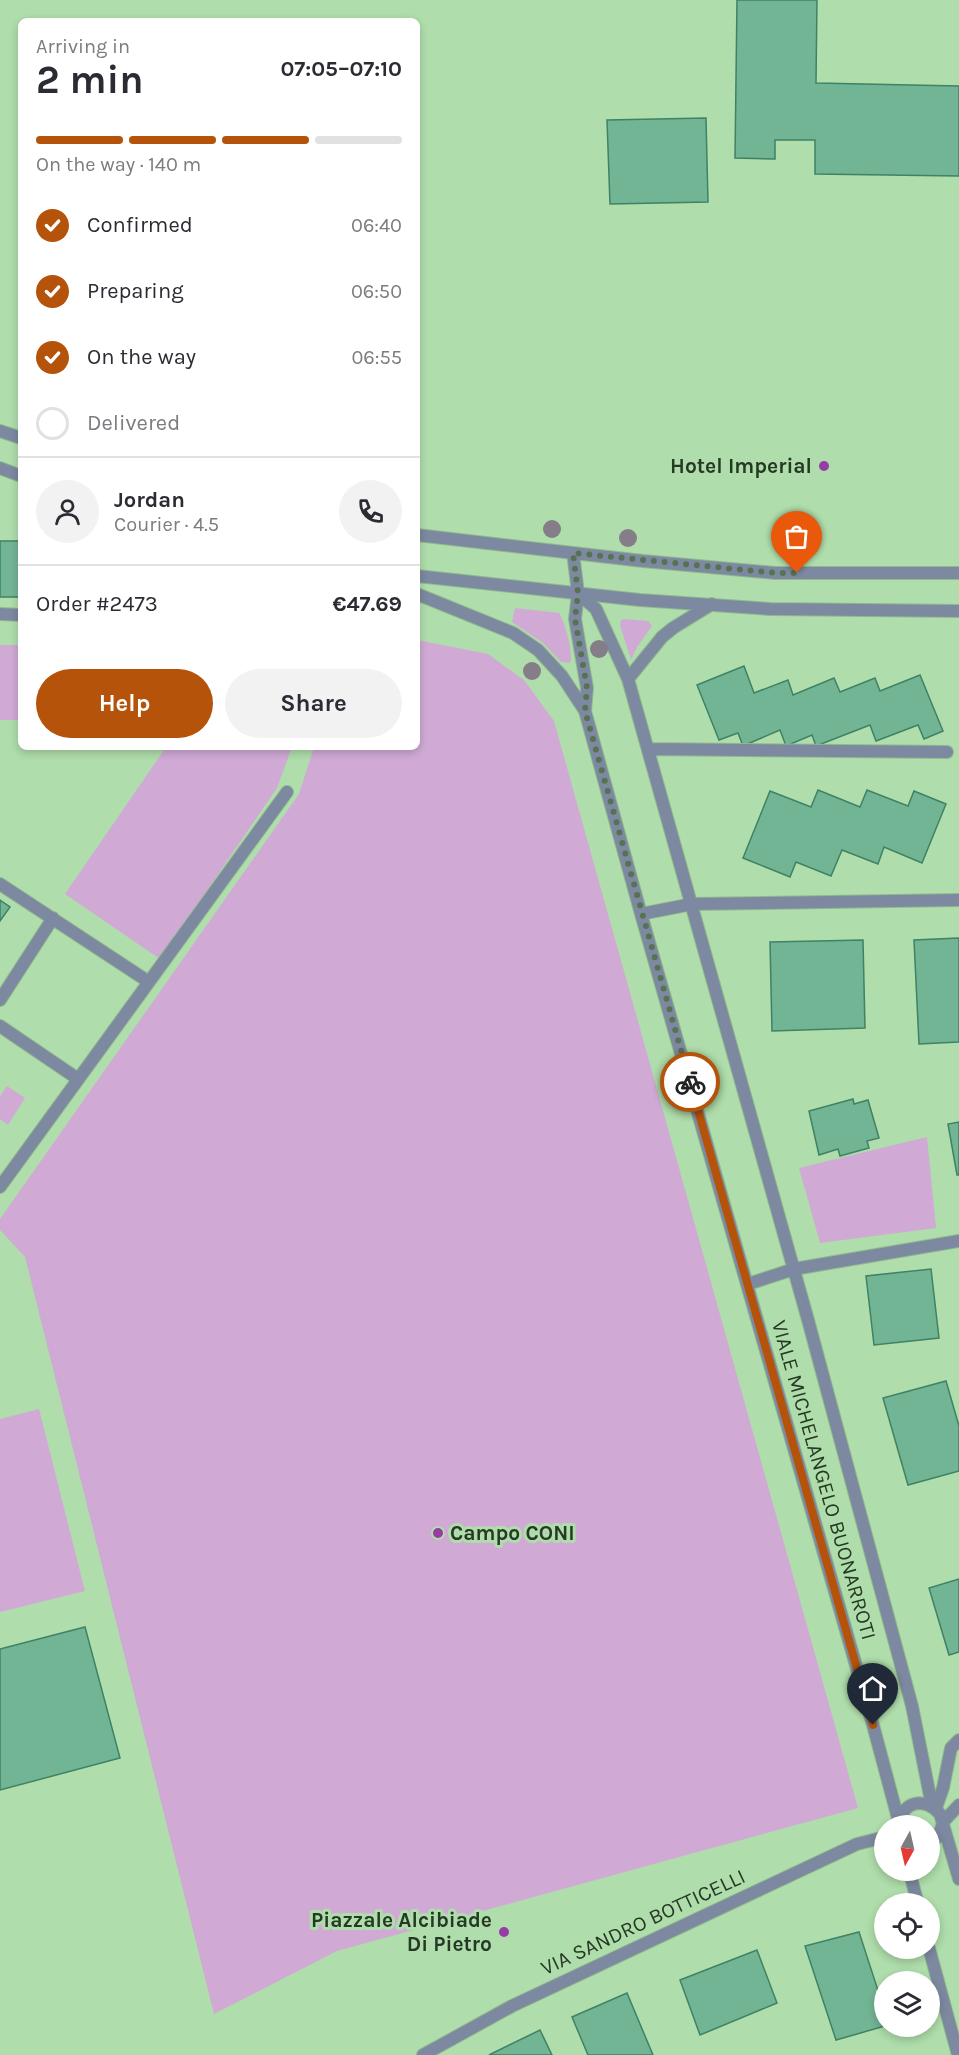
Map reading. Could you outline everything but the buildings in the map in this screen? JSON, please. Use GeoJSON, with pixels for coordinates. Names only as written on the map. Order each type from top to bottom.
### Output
{"type":"FeatureCollection","features":[{"type":"Feature","properties":{"kind":"street"},"geometry":{"type":"LineString","coordinates":[[0,430],[18,437]]}},
{"type":"Feature","properties":{"kind":"street"},"geometry":{"type":"LineString","coordinates":[[0,468],[18,475]]}},
{"type":"Feature","properties":{"kind":"street"},"geometry":{"type":"LineString","coordinates":[[420,535],[776,573],[959,573]]}},
{"type":"Feature","properties":{"kind":"street"},"geometry":{"type":"LineString","coordinates":[[573,553],[578,593]]}},
{"type":"Feature","properties":{"kind":"street"},"geometry":{"type":"LineString","coordinates":[[420,576],[640,600],[770,609],[959,611]]}},
{"type":"Feature","properties":{"kind":"street","name":"VIALE MICHELANGELO BUONARROTI"},"geometry":{"type":"LineString","coordinates":[[578,593],[596,609],[628,679],[794,1269],[912,1706],[934,1807],[940,1814],[959,1879]]}},
{"type":"Feature","properties":{"kind":"street","name":"VIALE MICHELANGELO BUONARROTI"},"geometry":{"type":"LineString","coordinates":[[578,593],[575,619],[587,688],[585,711]]}},
{"type":"Feature","properties":{"kind":"street","name":"VIALE MICHELANGELO BUONARROTI"},"geometry":{"type":"LineString","coordinates":[[420,595],[513,633],[538,650],[562,676],[585,711],[897,1815]]}},
{"type":"Feature","properties":{"kind":"street"},"geometry":{"type":"LineString","coordinates":[[628,679],[662,637],[712,604]]}},
{"type":"Feature","properties":{"kind":"street"},"geometry":{"type":"LineString","coordinates":[[0,614],[18,615]]}},
{"type":"Feature","properties":{"kind":"street"},"geometry":{"type":"LineString","coordinates":[[648,749],[947,752]]}},
{"type":"Feature","properties":{"kind":"street"},"geometry":{"type":"LineString","coordinates":[[0,1187],[287,792]]}},
{"type":"Feature","properties":{"kind":"street"},"geometry":{"type":"LineString","coordinates":[[8,885],[149,982]]}},
{"type":"Feature","properties":{"kind":"street"},"geometry":{"type":"LineString","coordinates":[[641,914],[692,904],[959,900]]}},
{"type":"Feature","properties":{"kind":"street"},"geometry":{"type":"LineString","coordinates":[[0,1000],[53,918]]}},
{"type":"Feature","properties":{"kind":"street"},"geometry":{"type":"LineString","coordinates":[[0,1026],[78,1079]]}},
{"type":"Feature","properties":{"kind":"street"},"geometry":{"type":"LineString","coordinates":[[748,1284],[794,1269],[959,1241]]}},
{"type":"Feature","properties":{"kind":"street"},"geometry":{"type":"LineString","coordinates":[[934,1807],[943,1788],[951,1748],[959,1740]]}},
{"type":"Feature","properties":{"kind":"street","name":"VIALE MICHELANGELO BUONARROTI"},"geometry":{"type":"LineString","coordinates":[[903,1815],[907,1808],[920,1803],[934,1807]]}},
{"type":"Feature","properties":{"kind":"street"},"geometry":{"type":"LineString","coordinates":[[940,1831],[943,1823],[959,1805]]}},
{"type":"Feature","properties":{"kind":"street","name":"VIA SANDRO BOTTICELLI"},"geometry":{"type":"LineString","coordinates":[[423,2055],[523,2001],[857,1844],[874,1840]]}},
{"type":"Feature","properties":{"kind":"street"},"geometry":{"type":"LineString","coordinates":[[932,1959],[958,2055]]}},
{"type":"Feature","properties":{"kind":"shaded area"},"geometry":{"type":"Polygon","coordinates":[[[515,608],[559,613],[568,638],[570,663],[561,662],[543,643],[512,622],[515,608]]]}},
{"type":"Feature","properties":{"kind":"shaded area"},"geometry":{"type":"Polygon","coordinates":[[[621,620],[648,621],[652,626],[631,660],[620,625],[621,620]]]}},
{"type":"Feature","properties":{"kind":"shaded area","name":"Campo CONI"},"geometry":{"type":"Polygon","coordinates":[[[420,641],[488,654],[524,680],[554,721],[858,1808],[337,1951],[214,2014],[25,1257],[0,1230],[0,1219],[299,794],[313,750],[420,750],[420,641]]]}},
{"type":"Feature","properties":{"kind":"shaded area"},"geometry":{"type":"Polygon","coordinates":[[[0,645],[18,645],[18,720],[0,720],[0,645]]]}},
{"type":"Feature","properties":{"kind":"shaded area"},"geometry":{"type":"Polygon","coordinates":[[[164,750],[291,750],[277,788],[160,959],[65,894],[164,750]]]}},
{"type":"Feature","properties":{"kind":"shaded area"},"geometry":{"type":"Polygon","coordinates":[[[7,1086],[25,1098],[8,1125],[0,1119],[0,1096],[7,1086]]]}},
{"type":"Feature","properties":{"kind":"shaded area"},"geometry":{"type":"Polygon","coordinates":[[[927,1137],[936,1228],[820,1243],[799,1168],[927,1137]]]}},
{"type":"Feature","properties":{"kind":"shaded area"},"geometry":{"type":"Polygon","coordinates":[[[39,1409],[85,1591],[0,1612],[0,1419],[39,1409]]]}},
{"type":"Feature","properties":{"kind":"way so far"},"geometry":{"type":"LineString","coordinates":[[690,1082],[585,711],[587,688],[575,619],[578,593],[573,553],[776,573],[797,573]]}},
{"type":"Feature","properties":{"kind":"place","name":"Hotel Imperial"},"geometry":{"type":"Point","coordinates":[824,466]}},
{"type":"Feature","properties":{"kind":"place","name":"Campo CONI"},"geometry":{"type":"Point","coordinates":[438,1533]}},
{"type":"Feature","properties":{"kind":"place","name":"Piazzale Alcibiade Di Pietro"},"geometry":{"type":"Point","coordinates":[504,1932]}},
{"type":"Feature","properties":{"kind":"route"},"geometry":{"type":"LineString","coordinates":[[690,1082],[873,1725]]}}]}
